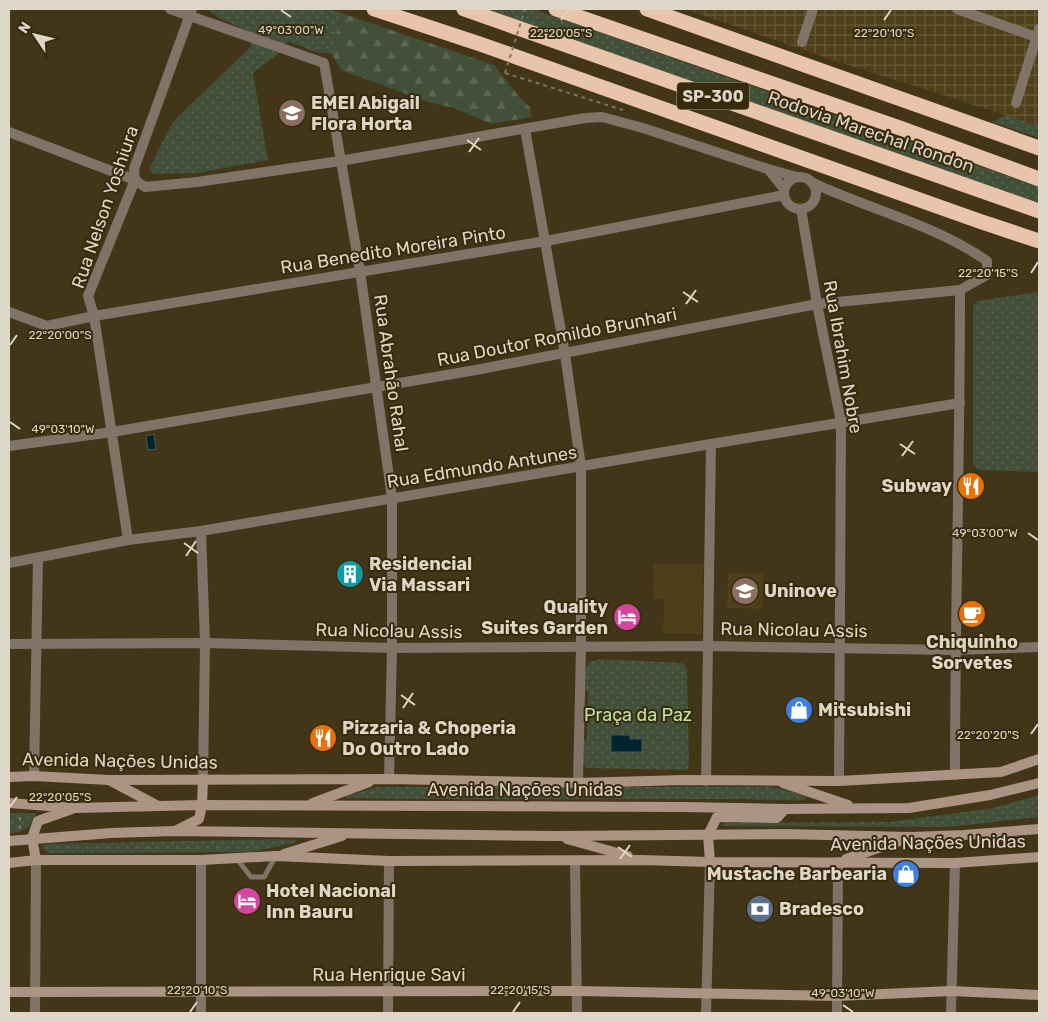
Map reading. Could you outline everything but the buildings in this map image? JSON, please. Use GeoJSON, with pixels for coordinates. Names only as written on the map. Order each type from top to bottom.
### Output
{"type":"FeatureCollection","features":[{"type":"Feature","properties":{"kind":"highway"},"geometry":{"type":"LineString","coordinates":[[374,9],[480,44],[952,212],[1039,241]]}},
{"type":"Feature","properties":{"kind":"highway","name":"Rodovia Marechal Rondon"},"geometry":{"type":"LineString","coordinates":[[464,9],[1039,211]]}},
{"type":"Feature","properties":{"kind":"highway","name":"Rodovia Marechal Rondon"},"geometry":{"type":"LineString","coordinates":[[556,9],[900,128],[1039,179]]}},
{"type":"Feature","properties":{"kind":"highway"},"geometry":{"type":"LineString","coordinates":[[647,9],[1039,148]]}},
{"type":"Feature","properties":{"kind":"street"},"geometry":{"type":"LineString","coordinates":[[170,9],[191,12]]}},
{"type":"Feature","properties":{"kind":"street"},"geometry":{"type":"LineString","coordinates":[[802,42],[813,9]]}},
{"type":"Feature","properties":{"kind":"street"},"geometry":{"type":"LineString","coordinates":[[957,9],[1038,35],[1016,103]]}},
{"type":"Feature","properties":{"kind":"street","name":"Rua Abrahão Rahal"},"geometry":{"type":"LineString","coordinates":[[191,12],[324,63],[360,271],[392,498],[392,648],[389,779]]}},
{"type":"Feature","properties":{"kind":"street","name":"Rua Nelson Yoshiura"},"geometry":{"type":"LineString","coordinates":[[128,540],[94,316],[88,296],[135,180],[134,169],[191,12]]}},
{"type":"Feature","properties":{"kind":"street"},"geometry":{"type":"LineString","coordinates":[[9,132],[135,180],[145,187],[196,182],[340,161],[489,133],[602,117],[643,128],[768,169],[802,177],[811,182],[816,191],[816,197],[810,206],[801,209],[789,206],[784,192],[768,169]]}},
{"type":"Feature","properties":{"kind":"street"},"geometry":{"type":"LineString","coordinates":[[525,129],[565,354],[581,467],[581,647],[578,783]]}},
{"type":"Feature","properties":{"kind":"street"},"geometry":{"type":"LineString","coordinates":[[784,192],[788,182],[797,177]]}},
{"type":"Feature","properties":{"kind":"street","name":"Rua Doutor Romildo Brunhari"},"geometry":{"type":"LineString","coordinates":[[9,446],[112,432],[565,354],[817,304],[960,290],[987,275],[987,261],[950,239],[811,182]]}},
{"type":"Feature","properties":{"kind":"street","name":"Rua Benedito Moreira Pinto"},"geometry":{"type":"LineString","coordinates":[[9,312],[47,326],[94,316],[546,241],[784,192]]}},
{"type":"Feature","properties":{"kind":"street"},"geometry":{"type":"LineString","coordinates":[[816,197],[834,192]]}},
{"type":"Feature","properties":{"kind":"street","name":"Rua Ibrahim Nobre"},"geometry":{"type":"LineString","coordinates":[[801,209],[817,304],[842,422],[839,781]]}},
{"type":"Feature","properties":{"kind":"street"},"geometry":{"type":"LineString","coordinates":[[956,775],[955,650],[960,403],[960,290]]}},
{"type":"Feature","properties":{"kind":"street","name":"Rua Edmundo Antunes"},"geometry":{"type":"LineString","coordinates":[[9,563],[128,540],[201,531],[960,403]]}},
{"type":"Feature","properties":{"kind":"street"},"geometry":{"type":"LineString","coordinates":[[706,781],[711,444]]}},
{"type":"Feature","properties":{"kind":"street"},"geometry":{"type":"LineString","coordinates":[[175,832],[199,819],[202,805],[205,643],[201,531]]}},
{"type":"Feature","properties":{"kind":"street"},"geometry":{"type":"LineString","coordinates":[[34,776],[38,558]]}},
{"type":"Feature","properties":{"kind":"street","name":"Rua Nicolau Assis"},"geometry":{"type":"LineString","coordinates":[[9,644],[205,643],[392,648],[707,646],[955,650],[1039,647]]}},
{"type":"Feature","properties":{"kind":"street","name":"Avenida Nações Unidas"},"geometry":{"type":"LineString","coordinates":[[9,777],[34,776],[109,780],[203,778],[389,779],[578,783],[684,780],[839,781],[1001,772],[1039,759]]}},
{"type":"Feature","properties":{"kind":"street"},"geometry":{"type":"LineString","coordinates":[[109,780],[159,806]]}},
{"type":"Feature","properties":{"kind":"street"},"geometry":{"type":"LineString","coordinates":[[306,806],[375,780]]}},
{"type":"Feature","properties":{"kind":"street"},"geometry":{"type":"LineString","coordinates":[[775,781],[856,808]]}},
{"type":"Feature","properties":{"kind":"street","name":"Avenida Nações Unidas"},"geometry":{"type":"LineString","coordinates":[[9,803],[75,808],[202,805],[785,809],[909,808],[990,795],[1039,783]]}},
{"type":"Feature","properties":{"kind":"street"},"geometry":{"type":"LineString","coordinates":[[35,1013],[36,860],[32,838],[38,821],[75,808]]}},
{"type":"Feature","properties":{"kind":"street"},"geometry":{"type":"LineString","coordinates":[[706,1013],[710,862],[708,835],[717,817],[777,818],[785,809]]}},
{"type":"Feature","properties":{"kind":"street","name":"Avenida Nações Unidas"},"geometry":{"type":"LineString","coordinates":[[14,840],[111,833],[175,832],[554,836],[784,834],[912,837],[1039,829]]}},
{"type":"Feature","properties":{"kind":"street"},"geometry":{"type":"LineString","coordinates":[[276,856],[352,833]]}},
{"type":"Feature","properties":{"kind":"street"},"geometry":{"type":"LineString","coordinates":[[554,836],[641,860]]}},
{"type":"Feature","properties":{"kind":"street"},"geometry":{"type":"LineString","coordinates":[[837,1013],[838,862],[912,837]]}},
{"type":"Feature","properties":{"kind":"street","name":"Avenida Nações Unidas"},"geometry":{"type":"LineString","coordinates":[[9,862],[36,860],[201,860],[276,856],[388,861],[641,860],[710,862],[955,862],[1039,857]]}},
{"type":"Feature","properties":{"kind":"street"},"geometry":{"type":"LineString","coordinates":[[201,860],[201,1013]]}},
{"type":"Feature","properties":{"kind":"street"},"geometry":{"type":"LineString","coordinates":[[388,861],[388,1013]]}},
{"type":"Feature","properties":{"kind":"street"},"geometry":{"type":"LineString","coordinates":[[575,861],[577,1013]]}},
{"type":"Feature","properties":{"kind":"street"},"geometry":{"type":"LineString","coordinates":[[951,1013],[955,862]]}},
{"type":"Feature","properties":{"kind":"street","name":"Rua Henrique Savi"},"geometry":{"type":"LineString","coordinates":[[9,992],[577,991],[706,995],[837,996],[951,991],[1039,995]]}},
{"type":"Feature","properties":{"kind":"lane"},"geometry":{"type":"LineString","coordinates":[[236,858],[251,877],[264,877],[276,856]]}},
{"type":"Feature","properties":{"kind":"path"},"geometry":{"type":"LineString","coordinates":[[525,9],[505,73],[623,110]]}},
{"type":"Feature","properties":{"kind":"path"},"geometry":{"type":"LineString","coordinates":[[14,840],[20,803]]}},
{"type":"Feature","properties":{"kind":"shaded area"},"geometry":{"type":"Polygon","coordinates":[[[685,9],[1039,9],[1039,126],[836,61],[685,9]]]}},
{"type":"Feature","properties":{"kind":"shaded area"},"geometry":{"type":"Polygon","coordinates":[[[654,564],[703,564],[702,634],[663,633],[664,599],[653,599],[654,564]]]}},
{"type":"Feature","properties":{"kind":"shaded area","name":"Uninove"},"geometry":{"type":"Polygon","coordinates":[[[728,573],[764,574],[762,609],[727,608],[728,573]]]}},
{"type":"Feature","properties":{"kind":"green space"},"geometry":{"type":"Polygon","coordinates":[[[207,9],[328,9],[341,13],[332,54],[312,51],[289,41],[278,54],[253,73],[268,160],[198,173],[153,174],[150,169],[173,122],[251,46],[251,32],[221,19],[207,9]]]}},
{"type":"Feature","properties":{"kind":"green space"},"geometry":{"type":"Polygon","coordinates":[[[487,9],[533,9],[1039,187],[1039,204],[487,9]]]}},
{"type":"Feature","properties":{"kind":"green space"},"geometry":{"type":"Polygon","coordinates":[[[341,13],[494,65],[520,98],[530,107],[531,117],[491,124],[454,108],[428,102],[341,70],[332,54],[341,13]]]}},
{"type":"Feature","properties":{"kind":"green space"},"geometry":{"type":"Polygon","coordinates":[[[1006,115],[1039,126],[1039,138],[992,122],[1006,115]]]}},
{"type":"Feature","properties":{"kind":"green space"},"geometry":{"type":"Polygon","coordinates":[[[1039,292],[1039,472],[978,470],[973,463],[973,306],[977,301],[1039,292]]]}},
{"type":"Feature","properties":{"kind":"green space","name":"Praça da Paz"},"geometry":{"type":"Polygon","coordinates":[[[599,659],[681,663],[685,665],[687,670],[689,765],[687,770],[586,768],[583,763],[584,740],[587,740],[588,691],[584,690],[584,673],[589,663],[599,659]]]}},
{"type":"Feature","properties":{"kind":"green space"},"geometry":{"type":"Polygon","coordinates":[[[376,787],[768,787],[782,789],[805,796],[806,798],[805,800],[784,800],[347,798],[347,796],[376,787]]]}},
{"type":"Feature","properties":{"kind":"green space"},"geometry":{"type":"Polygon","coordinates":[[[1039,795],[1039,817],[949,827],[720,826],[724,823],[890,822],[993,808],[1039,795]]]}},
{"type":"Feature","properties":{"kind":"green space"},"geometry":{"type":"Polygon","coordinates":[[[9,813],[35,813],[36,816],[26,829],[9,833],[9,813]]]}},
{"type":"Feature","properties":{"kind":"green space"},"geometry":{"type":"Polygon","coordinates":[[[296,840],[295,843],[250,852],[48,853],[43,849],[42,845],[45,844],[296,840]]]}},
{"type":"Feature","properties":{"kind":"water"},"geometry":{"type":"Polygon","coordinates":[[[154,434],[156,449],[148,450],[146,436],[154,434]]]}},
{"type":"Feature","properties":{"kind":"water"},"geometry":{"type":"Polygon","coordinates":[[[611,735],[630,735],[630,739],[642,739],[642,752],[611,752],[611,735]]]}},
{"type":"Feature","properties":{"kind":"place","name":"EMEI Abigail Flora Horta"},"geometry":{"type":"Point","coordinates":[292,113]}},
{"type":"Feature","properties":{"kind":"place","name":"Subway"},"geometry":{"type":"Point","coordinates":[971,486]}},
{"type":"Feature","properties":{"kind":"place","name":"Residencial Via Massari"},"geometry":{"type":"Point","coordinates":[350,574]}},
{"type":"Feature","properties":{"kind":"place","name":"Uninove"},"geometry":{"type":"Point","coordinates":[745,591]}},
{"type":"Feature","properties":{"kind":"place","name":"Chiquinho Sorvetes"},"geometry":{"type":"Point","coordinates":[972,614]}},
{"type":"Feature","properties":{"kind":"place","name":"Quality Suites Garden"},"geometry":{"type":"Point","coordinates":[627,617]}},
{"type":"Feature","properties":{"kind":"place","name":"Mitsubishi"},"geometry":{"type":"Point","coordinates":[799,710]}},
{"type":"Feature","properties":{"kind":"place","name":"Pizzaria & Choperia Do Outro Lado"},"geometry":{"type":"Point","coordinates":[323,738]}},
{"type":"Feature","properties":{"kind":"place","name":"Mustache Barbearia"},"geometry":{"type":"Point","coordinates":[906,874]}},
{"type":"Feature","properties":{"kind":"place","name":"Hotel Nacional Inn Bauru"},"geometry":{"type":"Point","coordinates":[247,901]}},
{"type":"Feature","properties":{"kind":"place","name":"Bradesco"},"geometry":{"type":"Point","coordinates":[760,909]}}]}
